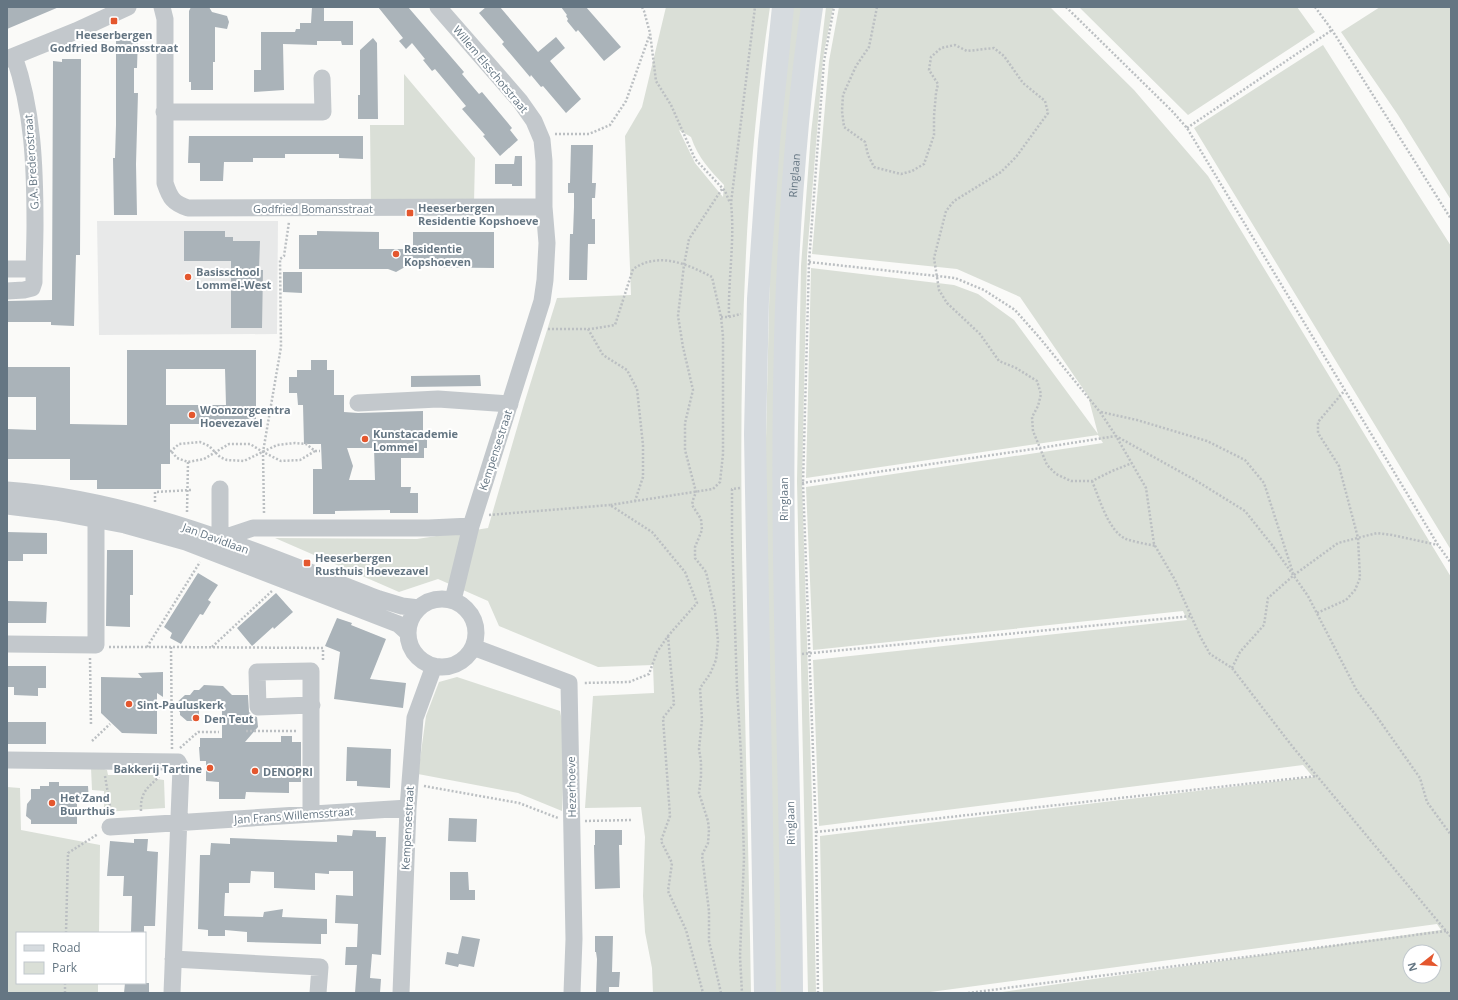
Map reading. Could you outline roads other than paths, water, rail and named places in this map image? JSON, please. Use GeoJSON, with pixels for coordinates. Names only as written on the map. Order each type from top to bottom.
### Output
{"type":"FeatureCollection","features":[{"type":"Feature","properties":{"kind":"main road"},"geometry":{"type":"LineString","coordinates":[[765,993],[755,426],[758,299],[769,142],[783,7]]}},
{"type":"Feature","properties":{"kind":"main road","name":"Ringlaan"},"geometry":{"type":"LineString","coordinates":[[792,993],[783,519],[784,386],[788,271],[794,165],[812,7]]}},
{"type":"Feature","properties":{"kind":"street"},"geometry":{"type":"LineString","coordinates":[[11,57],[76,31],[128,7]]}},
{"type":"Feature","properties":{"kind":"street","name":"Godfried Bomansstraat"},"geometry":{"type":"LineString","coordinates":[[162,7],[165,19],[165,183],[170,196],[177,204],[188,208],[544,207]]}},
{"type":"Feature","properties":{"kind":"street","name":"Willem Elsschotstraat"},"geometry":{"type":"LineString","coordinates":[[438,7],[520,101],[534,121],[542,140],[544,161],[544,207],[547,243],[542,301]]}},
{"type":"Feature","properties":{"kind":"street","name":"G.A. Brederostraat"},"geometry":{"type":"LineString","coordinates":[[7,291],[32,288],[34,282],[35,225],[32,146],[29,113],[21,76],[11,57]]}},
{"type":"Feature","properties":{"kind":"street"},"geometry":{"type":"LineString","coordinates":[[164,112],[323,112],[322,78]]}},
{"type":"Feature","properties":{"kind":"street"},"geometry":{"type":"LineString","coordinates":[[7,269],[34,269]]}},
{"type":"Feature","properties":{"kind":"street","name":"Kempensestraat"},"geometry":{"type":"LineString","coordinates":[[453,600],[473,521],[542,301]]}},
{"type":"Feature","properties":{"kind":"street"},"geometry":{"type":"LineString","coordinates":[[358,403],[438,399],[510,404]]}},
{"type":"Feature","properties":{"kind":"street"},"geometry":{"type":"LineString","coordinates":[[220,489],[220,539],[253,528],[429,528],[473,521]]}},
{"type":"Feature","properties":{"kind":"street","name":"Jan Davidlaan"},"geometry":{"type":"LineString","coordinates":[[7,490],[23,491],[81,501],[154,517],[220,539],[280,578],[349,596],[379,599],[402,606],[419,608]]}},
{"type":"Feature","properties":{"kind":"street","name":"Jan Davidlaan"},"geometry":{"type":"LineString","coordinates":[[7,506],[56,512],[133,527],[208,550],[249,558],[349,596],[398,624],[408,633]]}},
{"type":"Feature","properties":{"kind":"street"},"geometry":{"type":"LineString","coordinates":[[7,644],[96,645],[96,520]]}},
{"type":"Feature","properties":{"kind":"street"},"geometry":{"type":"LineString","coordinates":[[435,599],[453,600],[461,604],[473,619],[476,633],[473,647],[468,655],[453,665],[443,667],[434,666],[424,662],[415,654],[410,644],[408,633],[409,624],[413,615],[426,602],[435,599]]}},
{"type":"Feature","properties":{"kind":"street","name":"Hezerhoeve"},"geometry":{"type":"LineString","coordinates":[[473,647],[569,683],[574,939],[572,993]]}},
{"type":"Feature","properties":{"kind":"street","name":"Kempensestraat"},"geometry":{"type":"LineString","coordinates":[[400,993],[409,784],[415,718],[434,666]]}},
{"type":"Feature","properties":{"kind":"street"},"geometry":{"type":"LineString","coordinates":[[311,813],[312,705]]}},
{"type":"Feature","properties":{"kind":"street"},"geometry":{"type":"LineString","coordinates":[[7,760],[103,761],[175,756],[181,768],[172,993]]}},
{"type":"Feature","properties":{"kind":"street","name":"Jan Frans Willemsstraat"},"geometry":{"type":"LineString","coordinates":[[111,827],[311,813],[408,808]]}},
{"type":"Feature","properties":{"kind":"street"},"geometry":{"type":"LineString","coordinates":[[173,959],[320,967],[318,993]]}},
{"type":"Feature","properties":{"kind":"place","name":"Heeserbergen Godfried Bomansstraat"},"geometry":{"type":"Point","coordinates":[114,21]}},
{"type":"Feature","properties":{"kind":"place","name":"Heeserbergen Residentie Kopshoeve"},"geometry":{"type":"Point","coordinates":[410,213]}},
{"type":"Feature","properties":{"kind":"place","name":"Residentie Kopshoeven"},"geometry":{"type":"Point","coordinates":[396,254]}},
{"type":"Feature","properties":{"kind":"place","name":"Basisschool Lommel-West"},"geometry":{"type":"Point","coordinates":[188,277]}},
{"type":"Feature","properties":{"kind":"place","name":"Woonzorgcentra Hoevezavel"},"geometry":{"type":"Point","coordinates":[192,415]}},
{"type":"Feature","properties":{"kind":"place","name":"Kunstacademie Lommel"},"geometry":{"type":"Point","coordinates":[365,439]}},
{"type":"Feature","properties":{"kind":"place","name":"Heeserbergen Rusthuis Hoevezavel"},"geometry":{"type":"Point","coordinates":[307,563]}},
{"type":"Feature","properties":{"kind":"place","name":"Sint-Pauluskerk"},"geometry":{"type":"Point","coordinates":[129,704]}},
{"type":"Feature","properties":{"kind":"place","name":"Den Teut"},"geometry":{"type":"Point","coordinates":[196,718]}},
{"type":"Feature","properties":{"kind":"place","name":"Bakkerij Tartine"},"geometry":{"type":"Point","coordinates":[210,768]}},
{"type":"Feature","properties":{"kind":"place","name":"DENOPRI"},"geometry":{"type":"Point","coordinates":[255,771]}},
{"type":"Feature","properties":{"kind":"place","name":"Het Zand Buurthuis"},"geometry":{"type":"Point","coordinates":[52,803]}}]}
